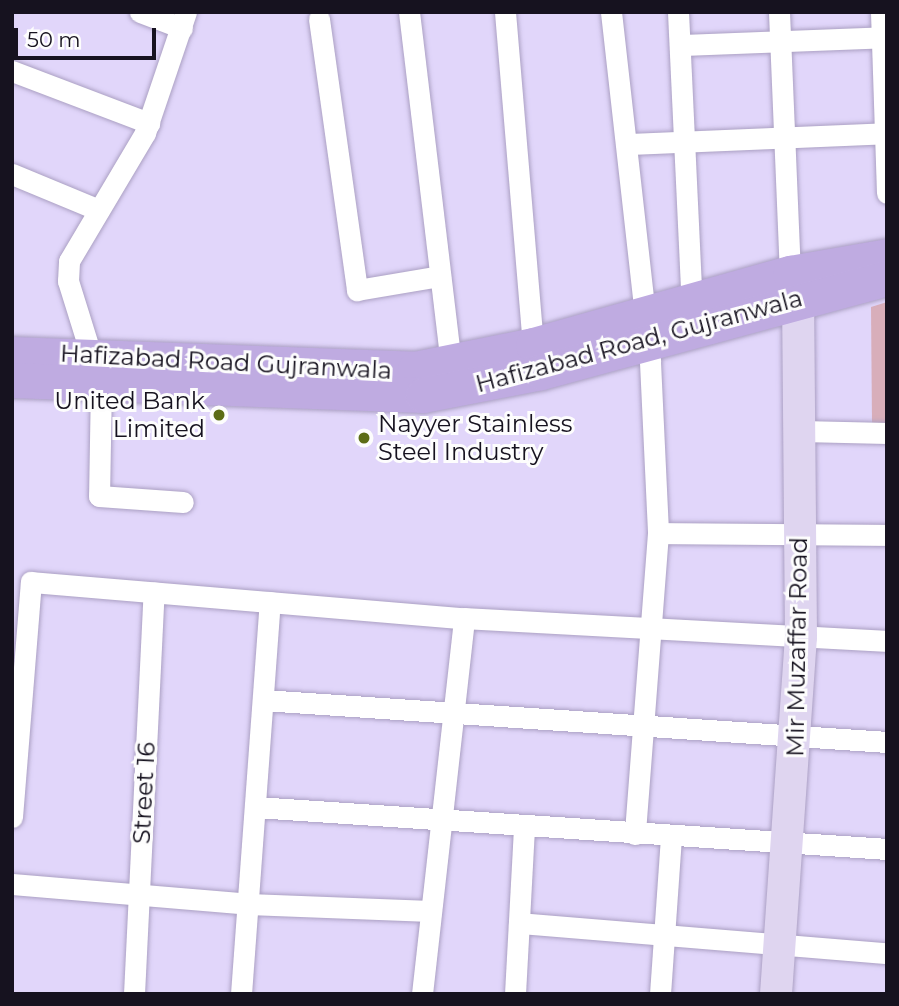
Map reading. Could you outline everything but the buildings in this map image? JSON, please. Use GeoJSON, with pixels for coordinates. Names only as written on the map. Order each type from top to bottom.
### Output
{"type":"FeatureCollection","features":[{"type":"Feature","properties":{"kind":"main road","name":"Hafizabad Road Gujranwala"},"geometry":{"type":"LineString","coordinates":[[12,354],[97,371],[362,372],[451,362],[646,326],[692,304],[794,286],[887,256]]}},
{"type":"Feature","properties":{"kind":"main road","name":"Hafizabad Road, Gujranwala"},"geometry":{"type":"LineString","coordinates":[[12,380],[97,371],[423,395],[541,372],[646,326],[794,286],[887,278]]}},
{"type":"Feature","properties":{"kind":"street"},"geometry":{"type":"LineString","coordinates":[[140,12],[184,20],[149,122],[69,261],[68,281],[97,371],[99,496],[183,502]]}},
{"type":"Feature","properties":{"kind":"street"},"geometry":{"type":"LineString","coordinates":[[409,12],[451,362]]}},
{"type":"Feature","properties":{"kind":"street"},"geometry":{"type":"LineString","coordinates":[[505,12],[533,345]]}},
{"type":"Feature","properties":{"kind":"street"},"geometry":{"type":"LineString","coordinates":[[611,12],[628,144],[646,326],[658,533],[648,628],[635,834]]}},
{"type":"Feature","properties":{"kind":"street"},"geometry":{"type":"LineString","coordinates":[[678,12],[692,304]]}},
{"type":"Feature","properties":{"kind":"street"},"geometry":{"type":"LineString","coordinates":[[779,12],[782,139],[794,286]]}},
{"type":"Feature","properties":{"kind":"street"},"geometry":{"type":"LineString","coordinates":[[881,12],[884,37],[887,192]]}},
{"type":"Feature","properties":{"kind":"street"},"geometry":{"type":"LineString","coordinates":[[319,19],[357,290],[440,276]]}},
{"type":"Feature","properties":{"kind":"street"},"geometry":{"type":"LineString","coordinates":[[680,45],[884,37]]}},
{"type":"Feature","properties":{"kind":"street"},"geometry":{"type":"LineString","coordinates":[[12,71],[149,122]]}},
{"type":"Feature","properties":{"kind":"street"},"geometry":{"type":"LineString","coordinates":[[628,144],[685,145],[886,133]]}},
{"type":"Feature","properties":{"kind":"street"},"geometry":{"type":"LineString","coordinates":[[12,174],[99,210]]}},
{"type":"Feature","properties":{"kind":"street","name":"Mir Muzaffar Road"},"geometry":{"type":"LineString","coordinates":[[776,994],[797,737],[801,637],[801,430],[794,286]]}},
{"type":"Feature","properties":{"kind":"street"},"geometry":{"type":"LineString","coordinates":[[801,430],[887,433]]}},
{"type":"Feature","properties":{"kind":"street"},"geometry":{"type":"LineString","coordinates":[[658,533],[800,532],[887,535]]}},
{"type":"Feature","properties":{"kind":"street"},"geometry":{"type":"LineString","coordinates":[[12,817],[32,582],[464,618],[887,641]]}},
{"type":"Feature","properties":{"kind":"street","name":"Street 16"},"geometry":{"type":"LineString","coordinates":[[134,994],[154,592]]}},
{"type":"Feature","properties":{"kind":"street"},"geometry":{"type":"LineString","coordinates":[[242,994],[270,602]]}},
{"type":"Feature","properties":{"kind":"street"},"geometry":{"type":"LineString","coordinates":[[422,994],[464,618]]}},
{"type":"Feature","properties":{"kind":"street"},"geometry":{"type":"LineString","coordinates":[[263,699],[887,742]]}},
{"type":"Feature","properties":{"kind":"street"},"geometry":{"type":"LineString","coordinates":[[255,807],[887,849]]}},
{"type":"Feature","properties":{"kind":"street"},"geometry":{"type":"LineString","coordinates":[[514,994],[524,826]]}},
{"type":"Feature","properties":{"kind":"street"},"geometry":{"type":"LineString","coordinates":[[660,994],[671,836]]}},
{"type":"Feature","properties":{"kind":"street"},"geometry":{"type":"LineString","coordinates":[[12,884],[248,904],[431,911]]}},
{"type":"Feature","properties":{"kind":"street"},"geometry":{"type":"LineString","coordinates":[[519,923],[887,953]]}},
{"type":"Feature","properties":{"kind":"place","name":"United Bank Limited"},"geometry":{"type":"Point","coordinates":[219,415]}},
{"type":"Feature","properties":{"kind":"place","name":"Nayyer Stainless Steel Industry"},"geometry":{"type":"Point","coordinates":[364,438]}}]}
